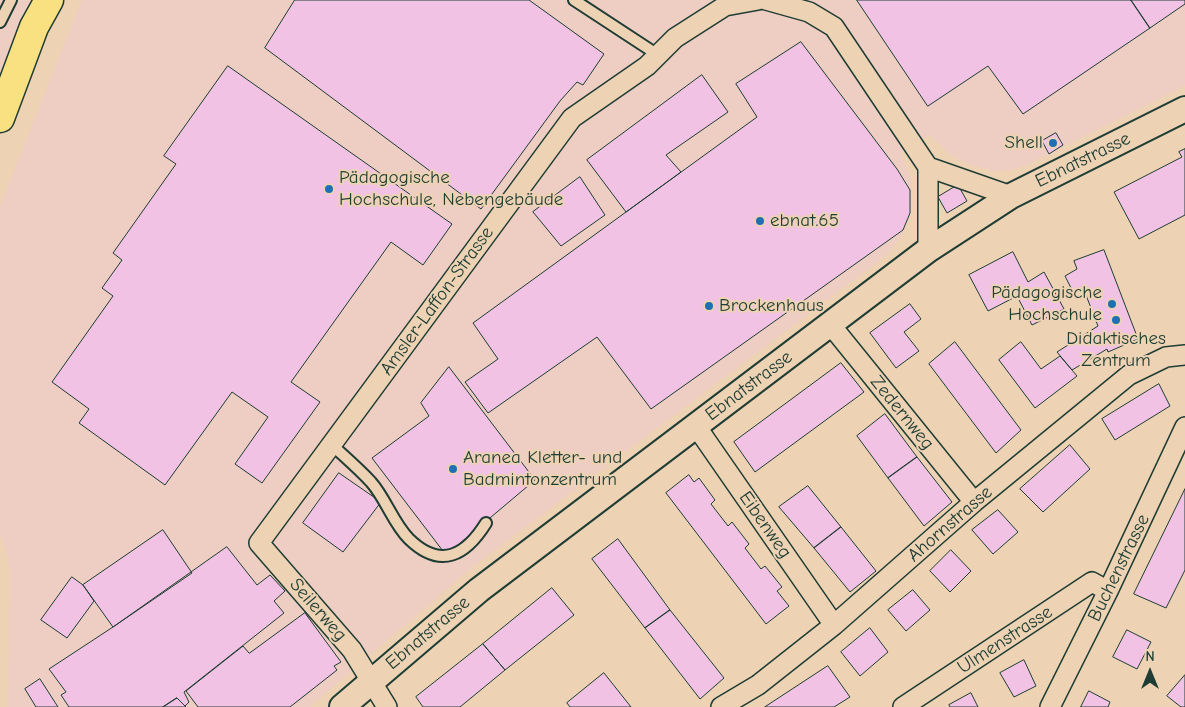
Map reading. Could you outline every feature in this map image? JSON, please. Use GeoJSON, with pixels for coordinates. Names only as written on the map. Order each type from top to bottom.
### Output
{"type":"FeatureCollection","features":[{"type":"Feature","properties":{"kind":"main road"},"geometry":{"type":"LineString","coordinates":[[0,118],[34,27],[49,0]]}},
{"type":"Feature","properties":{"kind":"street","name":"Amsler-Laffon-Strasse"},"geometry":{"type":"LineString","coordinates":[[260,543],[572,118],[646,66],[675,38],[725,6],[758,0]]}},
{"type":"Feature","properties":{"kind":"street"},"geometry":{"type":"LineString","coordinates":[[766,0],[809,12],[834,27],[928,168],[928,250]]}},
{"type":"Feature","properties":{"kind":"street","name":"Ebnatstrasse"},"geometry":{"type":"LineString","coordinates":[[342,707],[479,590],[928,250],[1010,196],[1185,109]]}},
{"type":"Feature","properties":{"kind":"street"},"geometry":{"type":"LineString","coordinates":[[928,168],[1010,196]]}},
{"type":"Feature","properties":{"kind":"street","name":"Zedernweg"},"geometry":{"type":"LineString","coordinates":[[830,324],[974,502]]}},
{"type":"Feature","properties":{"kind":"street","name":"Ahornstrasse"},"geometry":{"type":"LineString","coordinates":[[721,707],[758,685],[834,624],[974,502],[1129,375],[1166,356],[1185,355]]}},
{"type":"Feature","properties":{"kind":"street","name":"Eibenweg"},"geometry":{"type":"LineString","coordinates":[[696,426],[834,624]]}},
{"type":"Feature","properties":{"kind":"street","name":"Buchenstrasse"},"geometry":{"type":"LineString","coordinates":[[1050,707],[1108,591],[1185,427]]}},
{"type":"Feature","properties":{"kind":"street","name":"Seilerweg"},"geometry":{"type":"LineString","coordinates":[[260,543],[352,650],[387,707]]}},
{"type":"Feature","properties":{"kind":"street","name":"Ulmenstrasse"},"geometry":{"type":"LineString","coordinates":[[903,707],[1092,582],[1108,591]]}},
{"type":"Feature","properties":{"kind":"lane"},"geometry":{"type":"LineString","coordinates":[[0,22],[11,0]]}},
{"type":"Feature","properties":{"kind":"lane"},"geometry":{"type":"LineString","coordinates":[[574,0],[658,55]]}},
{"type":"Feature","properties":{"kind":"lane"},"geometry":{"type":"LineString","coordinates":[[332,445],[371,482],[409,539],[428,553],[444,557],[459,554],[474,541],[486,523]]}},
{"type":"Feature","properties":{"kind":"shaded area"},"geometry":{"type":"Polygon","coordinates":[[[0,0],[49,0],[0,118],[0,0]]]}},
{"type":"Feature","properties":{"kind":"shaded area"},"geometry":{"type":"Polygon","coordinates":[[[82,0],[1185,0],[1185,86],[1027,165],[1011,170],[994,171],[970,165],[949,154],[930,135],[901,153],[911,179],[913,209],[902,237],[883,258],[470,569],[310,707],[8,707],[10,572],[7,554],[0,536],[0,206],[82,0]]]}},
{"type":"Feature","properties":{"kind":"building"},"geometry":{"type":"Polygon","coordinates":[[[295,0],[529,0],[604,54],[583,85],[577,82],[560,101],[481,209],[265,48],[295,0]]]}},
{"type":"Feature","properties":{"kind":"building"},"geometry":{"type":"Polygon","coordinates":[[[857,0],[1131,0],[1150,28],[1023,114],[988,66],[928,106],[857,0]]]}},
{"type":"Feature","properties":{"kind":"building"},"geometry":{"type":"Polygon","coordinates":[[[1131,0],[1185,0],[1185,4],[1150,28],[1131,0]]]}},
{"type":"Feature","properties":{"kind":"building","name":"ebnat.65"},"geometry":{"type":"Polygon","coordinates":[[[801,42],[897,169],[910,190],[910,213],[903,230],[651,409],[597,337],[488,413],[465,382],[498,359],[473,323],[757,117],[736,84],[801,42]]]}},
{"type":"Feature","properties":{"kind":"building"},"geometry":{"type":"Polygon","coordinates":[[[228,66],[452,224],[423,265],[391,242],[291,382],[320,402],[262,483],[235,464],[268,417],[232,392],[165,485],[79,423],[89,409],[52,382],[113,296],[102,288],[122,260],[113,253],[176,164],[164,156],[228,66]]]}},
{"type":"Feature","properties":{"kind":"building"},"geometry":{"type":"Polygon","coordinates":[[[702,75],[728,112],[666,155],[681,172],[626,212],[587,160],[702,75]]]}},
{"type":"Feature","properties":{"kind":"building","name":"Shell"},"geometry":{"type":"Polygon","coordinates":[[[1056,133],[1063,145],[1049,154],[1042,141],[1056,133]]]}},
{"type":"Feature","properties":{"kind":"building"},"geometry":{"type":"Polygon","coordinates":[[[1185,149],[1185,215],[1139,239],[1114,192],[1182,157],[1179,152],[1185,149]]]}},
{"type":"Feature","properties":{"kind":"building"},"geometry":{"type":"Polygon","coordinates":[[[580,177],[605,215],[561,246],[533,212],[580,177]]]}},
{"type":"Feature","properties":{"kind":"building"},"geometry":{"type":"Polygon","coordinates":[[[958,185],[967,201],[947,213],[938,197],[958,185]]]}},
{"type":"Feature","properties":{"kind":"building"},"geometry":{"type":"Polygon","coordinates":[[[1104,250],[1138,339],[1108,352],[1107,349],[1072,370],[1057,352],[1098,326],[1084,290],[1073,292],[1065,276],[1077,269],[1074,261],[1104,250]]]}},
{"type":"Feature","properties":{"kind":"building"},"geometry":{"type":"Polygon","coordinates":[[[1013,252],[1028,282],[1044,272],[1064,309],[1032,325],[1017,296],[988,311],[969,275],[1013,252]]]}},
{"type":"Feature","properties":{"kind":"building"},"geometry":{"type":"Polygon","coordinates":[[[910,304],[921,319],[904,332],[919,351],[896,368],[870,333],[910,304]]]}},
{"type":"Feature","properties":{"kind":"building"},"geometry":{"type":"Polygon","coordinates":[[[955,342],[1021,430],[996,453],[929,364],[955,342]]]}},
{"type":"Feature","properties":{"kind":"building"},"geometry":{"type":"Polygon","coordinates":[[[1021,342],[1041,369],[1060,356],[1077,376],[1035,408],[999,360],[1021,342]]]}},
{"type":"Feature","properties":{"kind":"building"},"geometry":{"type":"Polygon","coordinates":[[[841,363],[864,392],[755,472],[734,442],[841,363]]]}},
{"type":"Feature","properties":{"kind":"building","name":"Aranea Kletter- und Badmintonzentrum"},"geometry":{"type":"Polygon","coordinates":[[[449,367],[535,480],[446,555],[372,458],[429,416],[421,403],[449,367]]]}},
{"type":"Feature","properties":{"kind":"building"},"geometry":{"type":"Polygon","coordinates":[[[1159,384],[1170,406],[1115,440],[1102,419],[1159,384]]]}},
{"type":"Feature","properties":{"kind":"building"},"geometry":{"type":"Polygon","coordinates":[[[885,414],[917,457],[888,478],[857,436],[885,414]]]}},
{"type":"Feature","properties":{"kind":"building"},"geometry":{"type":"Polygon","coordinates":[[[1070,445],[1090,469],[1043,512],[1020,489],[1070,445]]]}},
{"type":"Feature","properties":{"kind":"building"},"geometry":{"type":"Polygon","coordinates":[[[917,457],[952,502],[924,526],[888,478],[917,457]]]}},
{"type":"Feature","properties":{"kind":"building"},"geometry":{"type":"Polygon","coordinates":[[[339,473],[381,502],[343,552],[303,523],[339,473]]]}},
{"type":"Feature","properties":{"kind":"building"},"geometry":{"type":"Polygon","coordinates":[[[689,475],[694,482],[699,478],[715,500],[711,504],[728,526],[732,522],[749,544],[745,548],[761,569],[765,566],[782,587],[777,591],[789,606],[766,624],[666,493],[689,475]]]}},
{"type":"Feature","properties":{"kind":"building"},"geometry":{"type":"Polygon","coordinates":[[[808,486],[841,527],[814,548],[779,507],[808,486]]]}},
{"type":"Feature","properties":{"kind":"building"},"geometry":{"type":"Polygon","coordinates":[[[1185,489],[1185,570],[1166,608],[1134,594],[1185,489]]]}},
{"type":"Feature","properties":{"kind":"building"},"geometry":{"type":"Polygon","coordinates":[[[998,510],[1018,532],[993,554],[972,530],[998,510]]]}},
{"type":"Feature","properties":{"kind":"building"},"geometry":{"type":"Polygon","coordinates":[[[841,527],[876,571],[850,592],[814,548],[841,527]]]}},
{"type":"Feature","properties":{"kind":"building"},"geometry":{"type":"Polygon","coordinates":[[[163,530],[192,573],[113,627],[83,585],[163,530]]]}},
{"type":"Feature","properties":{"kind":"building"},"geometry":{"type":"Polygon","coordinates":[[[618,539],[670,610],[645,628],[592,559],[618,539]]]}},
{"type":"Feature","properties":{"kind":"building"},"geometry":{"type":"Polygon","coordinates":[[[227,547],[257,585],[270,575],[285,591],[274,601],[284,613],[184,692],[189,702],[185,706],[177,698],[163,707],[69,707],[61,695],[66,692],[49,669],[113,627],[227,547]]]}},
{"type":"Feature","properties":{"kind":"building"},"geometry":{"type":"Polygon","coordinates":[[[951,550],[971,571],[950,592],[930,571],[951,550]]]}},
{"type":"Feature","properties":{"kind":"building"},"geometry":{"type":"Polygon","coordinates":[[[72,577],[83,585],[94,601],[67,638],[41,620],[72,577]]]}},
{"type":"Feature","properties":{"kind":"building"},"geometry":{"type":"Polygon","coordinates":[[[552,588],[574,615],[505,670],[483,644],[552,588]]]}},
{"type":"Feature","properties":{"kind":"building"},"geometry":{"type":"Polygon","coordinates":[[[913,590],[930,610],[906,631],[888,610],[913,590]]]}},
{"type":"Feature","properties":{"kind":"building"},"geometry":{"type":"Polygon","coordinates":[[[670,610],[724,678],[700,699],[645,628],[670,610]]]}},
{"type":"Feature","properties":{"kind":"building"},"geometry":{"type":"Polygon","coordinates":[[[305,613],[341,662],[334,666],[337,670],[290,707],[198,707],[186,691],[243,646],[249,653],[305,613]]]}},
{"type":"Feature","properties":{"kind":"building"},"geometry":{"type":"Polygon","coordinates":[[[870,628],[888,652],[860,676],[841,652],[870,628]]]}},
{"type":"Feature","properties":{"kind":"building"},"geometry":{"type":"Polygon","coordinates":[[[1127,630],[1151,642],[1137,669],[1113,657],[1127,630]]]}},
{"type":"Feature","properties":{"kind":"building"},"geometry":{"type":"Polygon","coordinates":[[[483,644],[505,670],[460,707],[423,707],[416,697],[483,644]]]}},
{"type":"Feature","properties":{"kind":"building"},"geometry":{"type":"Polygon","coordinates":[[[1024,660],[1036,686],[1014,697],[1000,673],[1024,660]]]}},
{"type":"Feature","properties":{"kind":"building"},"geometry":{"type":"Polygon","coordinates":[[[828,666],[850,697],[834,707],[765,707],[828,666]]]}},
{"type":"Feature","properties":{"kind":"building"},"geometry":{"type":"Polygon","coordinates":[[[604,673],[631,707],[570,707],[567,703],[604,673]]]}},
{"type":"Feature","properties":{"kind":"building"},"geometry":{"type":"Polygon","coordinates":[[[1185,675],[1185,707],[1181,707],[1167,696],[1185,675]]]}},
{"type":"Feature","properties":{"kind":"building"},"geometry":{"type":"Polygon","coordinates":[[[40,679],[58,707],[36,707],[25,689],[40,679]]]}},
{"type":"Feature","properties":{"kind":"building"},"geometry":{"type":"Polygon","coordinates":[[[1089,691],[1110,702],[1108,707],[1081,707],[1089,691]]]}},
{"type":"Feature","properties":{"kind":"building"},"geometry":{"type":"Polygon","coordinates":[[[971,693],[978,707],[950,707],[949,705],[971,693]]]}},
{"type":"Feature","properties":{"kind":"building"},"geometry":{"type":"Polygon","coordinates":[[[177,698],[186,707],[163,707],[177,698]]]}},
{"type":"Feature","properties":{"kind":"place","name":"Shell"},"geometry":{"type":"Point","coordinates":[1053,143]}},
{"type":"Feature","properties":{"kind":"place","name":"Pädagogische Hochschule, Nebengebäude"},"geometry":{"type":"Point","coordinates":[329,189]}},
{"type":"Feature","properties":{"kind":"place","name":"ebnat.65"},"geometry":{"type":"Point","coordinates":[760,221]}},
{"type":"Feature","properties":{"kind":"place","name":"Pädagogische Hochschule"},"geometry":{"type":"Point","coordinates":[1112,304]}},
{"type":"Feature","properties":{"kind":"place","name":"Brockenhaus"},"geometry":{"type":"Point","coordinates":[709,306]}},
{"type":"Feature","properties":{"kind":"place","name":"Didaktisches Zentrum"},"geometry":{"type":"Point","coordinates":[1116,320]}},
{"type":"Feature","properties":{"kind":"place","name":"Aranea Kletter- und Badmintonzentrum"},"geometry":{"type":"Point","coordinates":[453,469]}}]}
